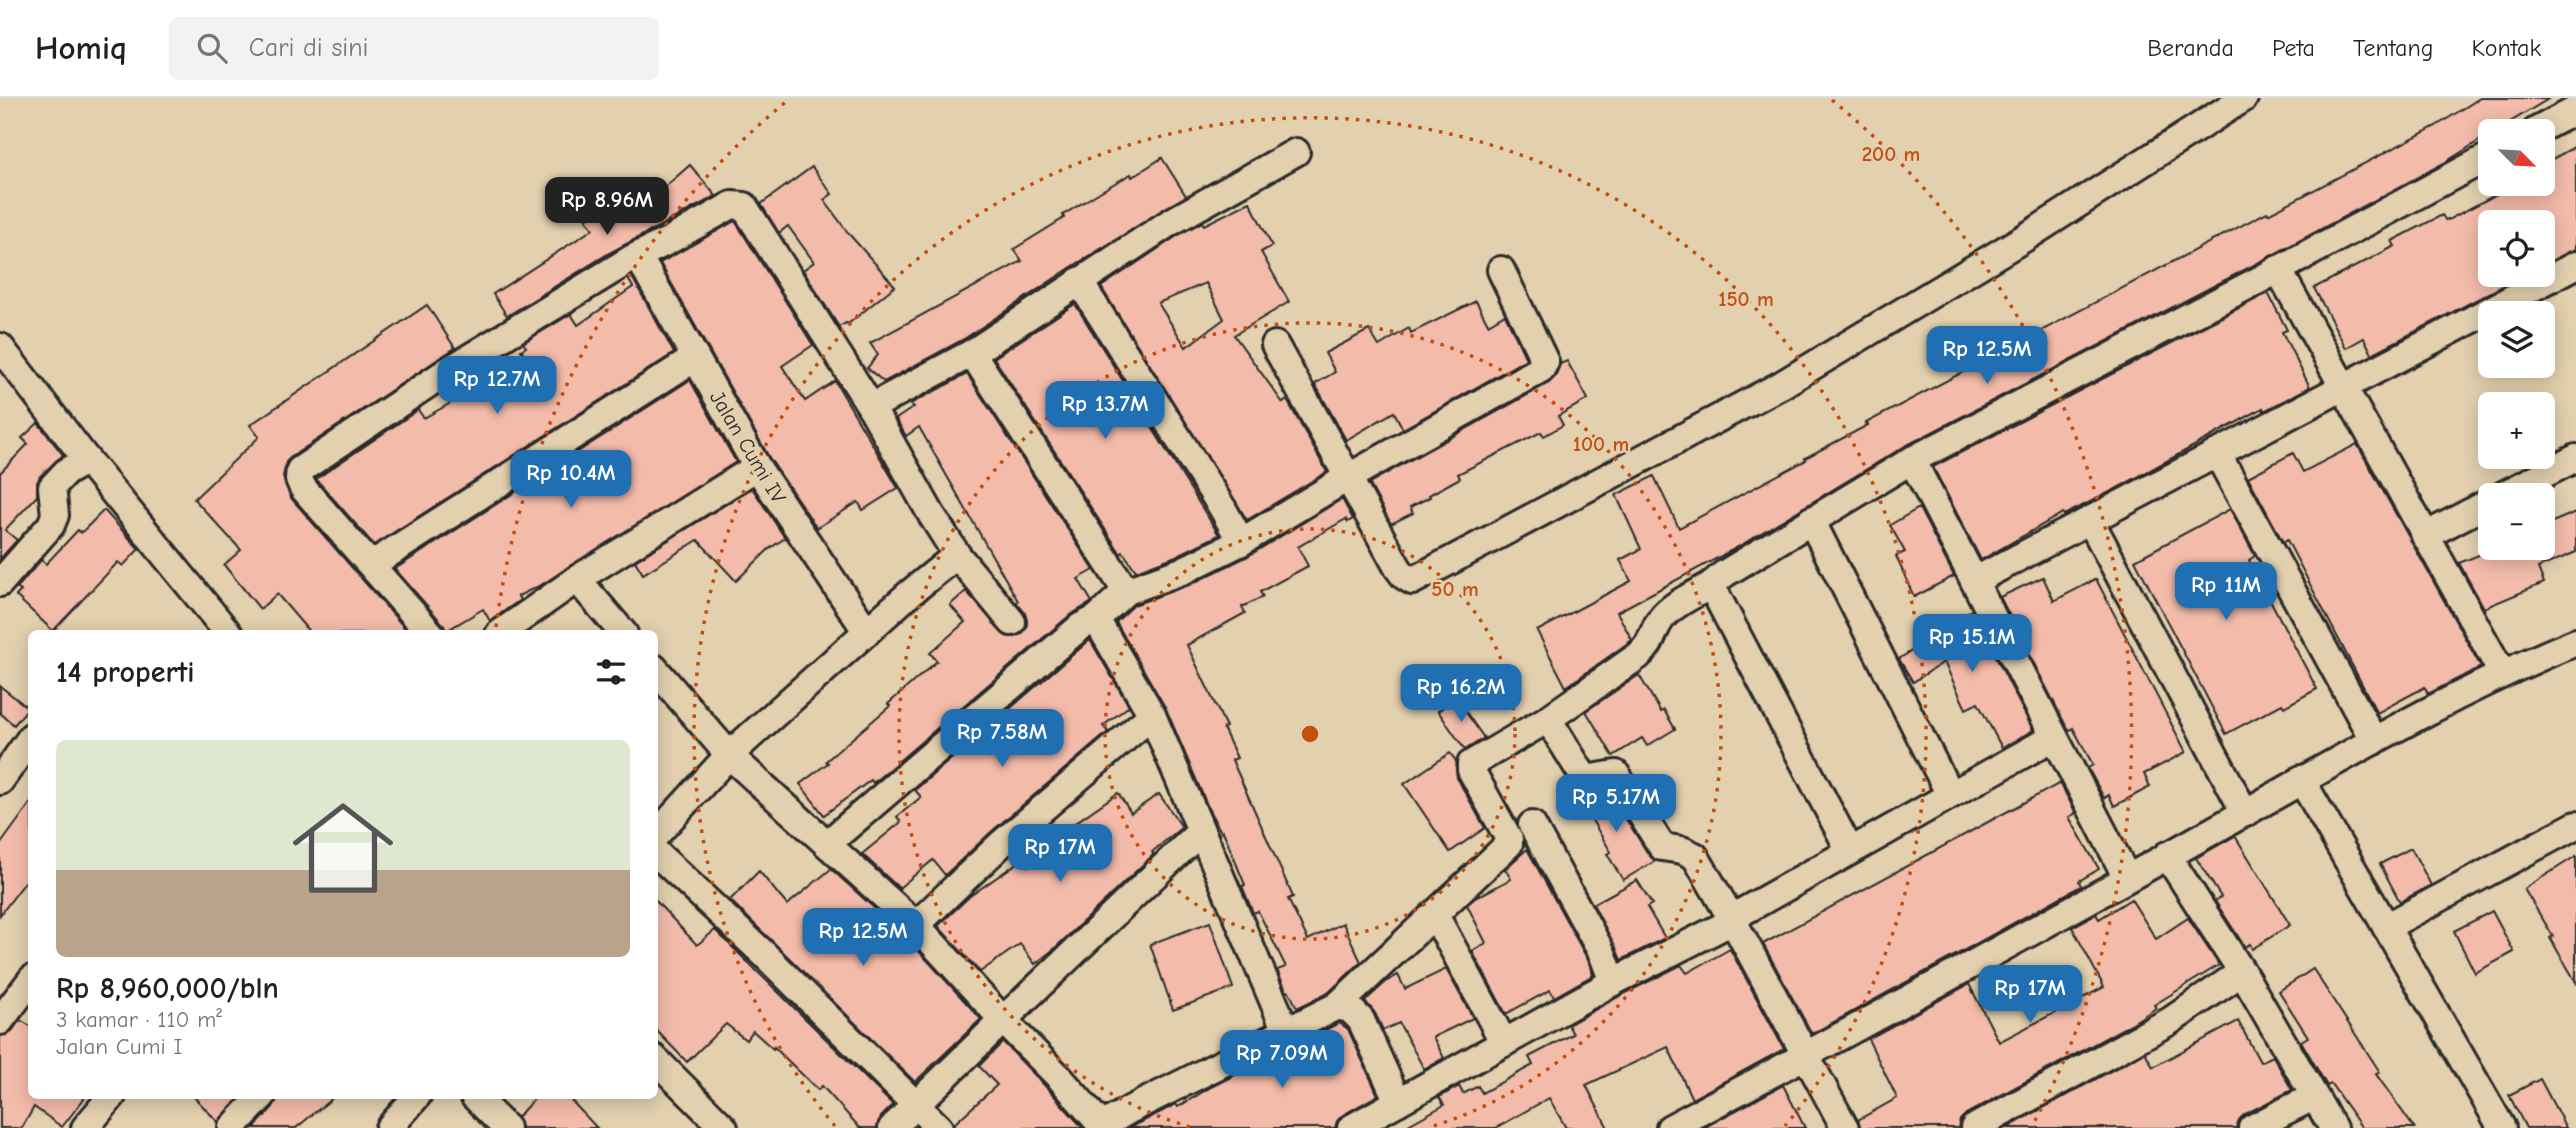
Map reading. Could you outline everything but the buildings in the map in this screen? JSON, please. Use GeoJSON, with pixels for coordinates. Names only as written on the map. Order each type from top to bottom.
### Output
{"type":"FeatureCollection","features":[{"type":"Feature","properties":{"kind":"street"},"geometry":{"type":"LineString","coordinates":[[1275,345],[1347,478],[1404,576],[1412,581],[1781,385],[2026,237],[2244,98]]}},
{"type":"Feature","properties":{"kind":"street"},"geometry":{"type":"LineString","coordinates":[[2555,121],[2576,110]]}},
{"type":"Feature","properties":{"kind":"street"},"geometry":{"type":"LineString","coordinates":[[871,407],[972,353],[1169,223],[1296,152]]}},
{"type":"Feature","properties":{"kind":"street"},"geometry":{"type":"LineString","coordinates":[[1509,839],[1471,769],[1471,764],[1548,719],[1638,656],[1651,644],[1661,619],[1677,605],[1912,460],[2478,162]]}},
{"type":"Feature","properties":{"kind":"street"},"geometry":{"type":"LineString","coordinates":[[428,630],[306,492],[300,484],[300,470],[446,372],[638,256],[732,205],[744,206],[871,407],[957,555],[1012,622]]}},
{"type":"Feature","properties":{"kind":"street","name":"Jalan Cumi IV"},"geometry":{"type":"LineString","coordinates":[[638,256],[757,467],[867,632]]}},
{"type":"Feature","properties":{"kind":"street"},"geometry":{"type":"LineString","coordinates":[[1974,581],[2576,265]]}},
{"type":"Feature","properties":{"kind":"street"},"geometry":{"type":"LineString","coordinates":[[2278,269],[2502,673]]}},
{"type":"Feature","properties":{"kind":"street"},"geometry":{"type":"LineString","coordinates":[[827,844],[1080,626],[1096,619],[1126,592],[1182,571],[1241,542],[1347,478],[1544,366],[1545,362],[1501,270]]}},
{"type":"Feature","properties":{"kind":"street"},"geometry":{"type":"LineString","coordinates":[[1079,281],[1223,509],[1241,542]]}},
{"type":"Feature","properties":{"kind":"street"},"geometry":{"type":"LineString","coordinates":[[0,348],[226,630]]}},
{"type":"Feature","properties":{"kind":"street"},"geometry":{"type":"LineString","coordinates":[[972,353],[1126,592]]}},
{"type":"Feature","properties":{"kind":"street"},"geometry":{"type":"LineString","coordinates":[[371,565],[695,358]]}},
{"type":"Feature","properties":{"kind":"street"},"geometry":{"type":"LineString","coordinates":[[2217,453],[2374,741]]}},
{"type":"Feature","properties":{"kind":"street"},"geometry":{"type":"LineString","coordinates":[[2527,483],[2576,458]]}},
{"type":"Feature","properties":{"kind":"street"},"geometry":{"type":"LineString","coordinates":[[0,583],[51,525],[55,515],[52,487],[66,472],[87,460]]}},
{"type":"Feature","properties":{"kind":"street"},"geometry":{"type":"LineString","coordinates":[[1912,460],[2127,878]]}},
{"type":"Feature","properties":{"kind":"street"},"geometry":{"type":"LineString","coordinates":[[505,630],[577,579],[757,467]]}},
{"type":"Feature","properties":{"kind":"street"},"geometry":{"type":"LineString","coordinates":[[2425,536],[2478,508]]}},
{"type":"Feature","properties":{"kind":"street"},"geometry":{"type":"LineString","coordinates":[[1811,520],[1950,795]]}},
{"type":"Feature","properties":{"kind":"street"},"geometry":{"type":"LineString","coordinates":[[2090,520],[2245,813]]}},
{"type":"Feature","properties":{"kind":"street"},"geometry":{"type":"LineString","coordinates":[[658,833],[729,755],[957,555]]}},
{"type":"Feature","properties":{"kind":"street"},"geometry":{"type":"LineString","coordinates":[[577,579],[621,630]]}},
{"type":"Feature","properties":{"kind":"street"},"geometry":{"type":"LineString","coordinates":[[1711,585],[1850,851]]}},
{"type":"Feature","properties":{"kind":"street"},"geometry":{"type":"LineString","coordinates":[[1096,619],[1152,715],[1286,1031]]}},
{"type":"Feature","properties":{"kind":"street"},"geometry":{"type":"LineString","coordinates":[[1670,1128],[1805,1057],[2245,813],[2301,779],[2502,673],[2576,642]]}},
{"type":"Feature","properties":{"kind":"street"},"geometry":{"type":"LineString","coordinates":[[658,673],[729,755],[916,925],[1104,1127],[1338,1006],[1505,850],[1509,839],[1539,815],[1614,982]]}},
{"type":"Feature","properties":{"kind":"street"},"geometry":{"type":"LineString","coordinates":[[916,925],[1002,844],[1152,715]]}},
{"type":"Feature","properties":{"kind":"street"},"geometry":{"type":"LineString","coordinates":[[1548,719],[1585,779],[1616,774],[1662,847],[1682,850],[1695,856],[1845,1128]]}},
{"type":"Feature","properties":{"kind":"street"},"geometry":{"type":"LineString","coordinates":[[1350,1128],[1614,982],[1733,922],[1744,911],[2054,737]]}},
{"type":"Feature","properties":{"kind":"street"},"geometry":{"type":"LineString","coordinates":[[0,781],[28,742]]}},
{"type":"Feature","properties":{"kind":"street"},"geometry":{"type":"LineString","coordinates":[[2301,779],[2502,1128]]}},
{"type":"Feature","properties":{"kind":"street"},"geometry":{"type":"LineString","coordinates":[[2386,927],[2576,825]]}},
{"type":"Feature","properties":{"kind":"street"},"geometry":{"type":"LineString","coordinates":[[892,1128],[1200,832]]}},
{"type":"Feature","properties":{"kind":"street"},"geometry":{"type":"LineString","coordinates":[[658,855],[766,956],[939,1128]]}},
{"type":"Feature","properties":{"kind":"street"},"geometry":{"type":"LineString","coordinates":[[2166,855],[2242,972],[2333,1128]]}},
{"type":"Feature","properties":{"kind":"street"},"geometry":{"type":"LineString","coordinates":[[1435,915],[1504,1043]]}},
{"type":"Feature","properties":{"kind":"street"},"geometry":{"type":"LineString","coordinates":[[1977,1127],[2170,1021],[2242,972]]}},
{"type":"Feature","properties":{"kind":"street"},"geometry":{"type":"LineString","coordinates":[[0,1021],[28,984]]}},
{"type":"Feature","properties":{"kind":"street"},"geometry":{"type":"LineString","coordinates":[[1338,1006],[1350,1009],[1362,1020],[1398,1101]]}},
{"type":"Feature","properties":{"kind":"street"},"geometry":{"type":"LineString","coordinates":[[658,1062],[724,1128]]}},
{"type":"Feature","properties":{"kind":"street"},"geometry":{"type":"LineString","coordinates":[[2252,1128],[2313,1097]]}},
{"type":"Feature","properties":{"kind":"street"},"geometry":{"type":"LineString","coordinates":[[85,1128],[109,1099]]}},
{"type":"Feature","properties":{"kind":"street"},"geometry":{"type":"LineString","coordinates":[[232,1128],[259,1099]]}},
{"type":"Feature","properties":{"kind":"street"},"geometry":{"type":"LineString","coordinates":[[389,1128],[414,1099]]}},
{"type":"Feature","properties":{"kind":"street"},"geometry":{"type":"LineString","coordinates":[[477,1099],[506,1128]]}}]}
